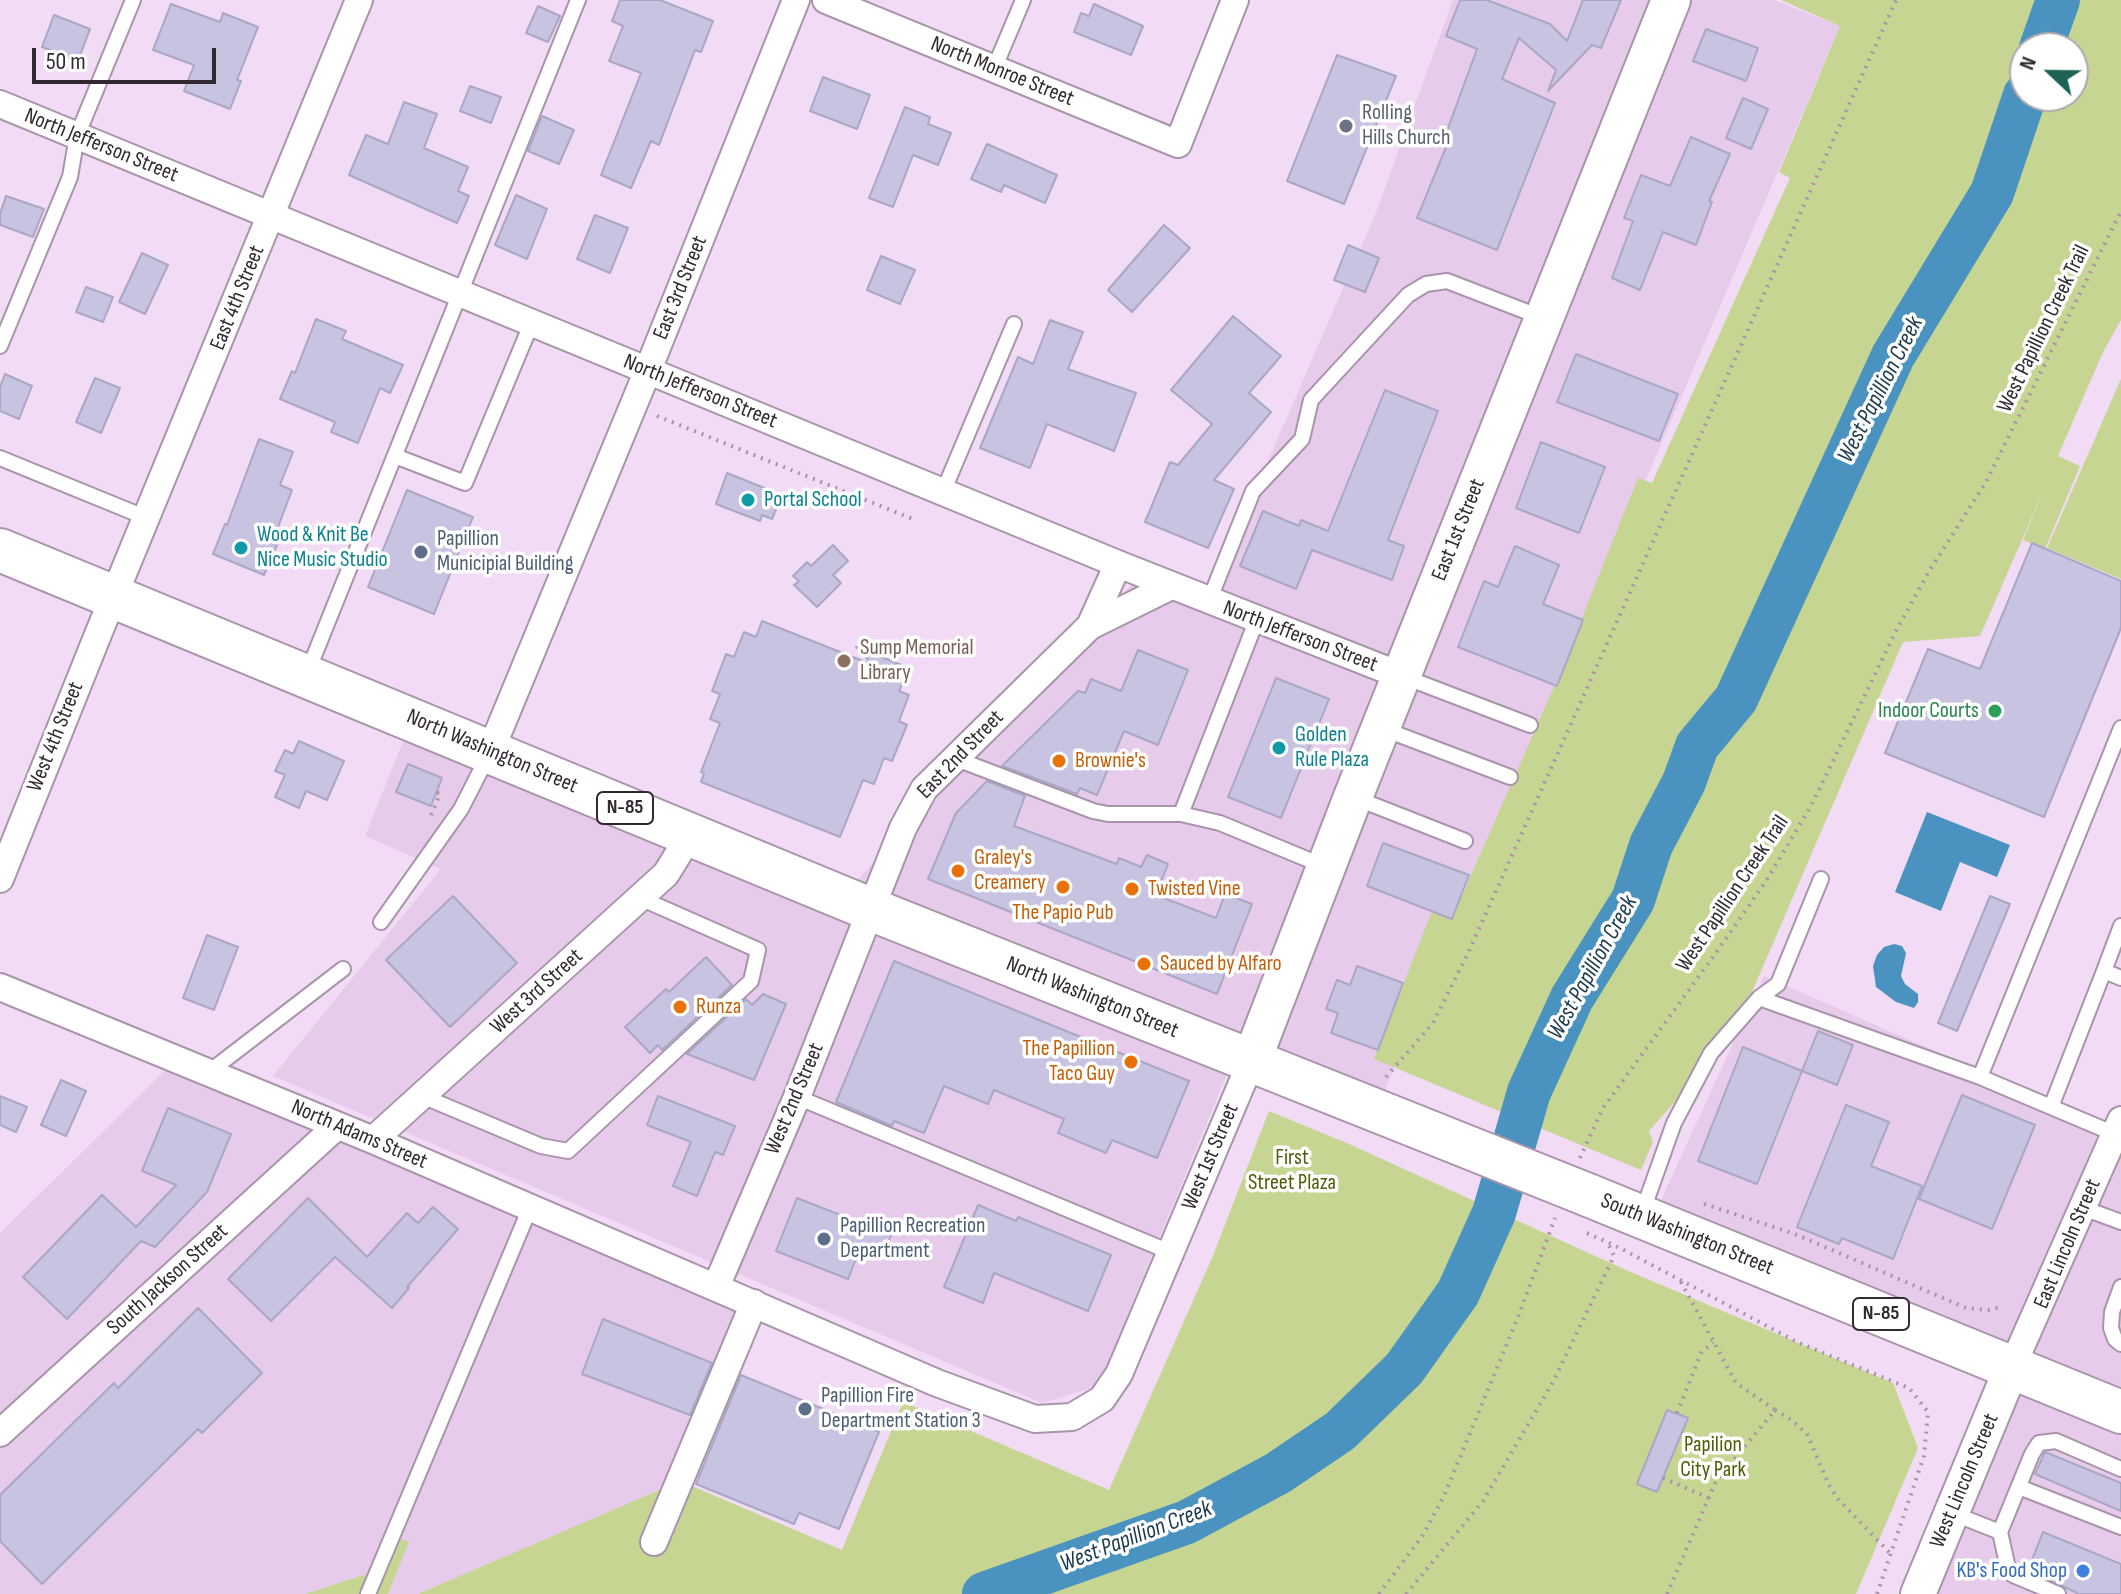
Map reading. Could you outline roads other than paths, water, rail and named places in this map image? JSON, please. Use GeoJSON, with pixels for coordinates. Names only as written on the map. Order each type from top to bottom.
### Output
{"type":"FeatureCollection","features":[{"type":"Feature","properties":{"kind":"main road","name":"East 1st Street"},"geometry":{"type":"LineString","coordinates":[[1251,1062],[1353,797],[1671,0]]}},
{"type":"Feature","properties":{"kind":"main road","name":"North Washington Street"},"geometry":{"type":"LineString","coordinates":[[0,550],[870,909],[1251,1062]]}},
{"type":"Feature","properties":{"kind":"main road","name":"South Washington Street"},"geometry":{"type":"LineString","coordinates":[[1251,1062],[1415,1126],[1577,1200],[1641,1219],[2121,1412]]}},
{"type":"Feature","properties":{"kind":"street","name":"East 4th Street"},"geometry":{"type":"LineString","coordinates":[[115,596],[359,0]]}},
{"type":"Feature","properties":{"kind":"street","name":"East 3rd Street"},"geometry":{"type":"LineString","coordinates":[[490,752],[796,0]]}},
{"type":"Feature","properties":{"kind":"street","name":"North Monroe Street"},"geometry":{"type":"LineString","coordinates":[[826,0],[1178,144],[1235,0]]}},
{"type":"Feature","properties":{"kind":"street","name":"North Jefferson Street"},"geometry":{"type":"LineString","coordinates":[[0,104],[1171,586],[1402,676]]}},
{"type":"Feature","properties":{"kind":"street"},"geometry":{"type":"LineString","coordinates":[[1090,626],[1118,564]]}},
{"type":"Feature","properties":{"kind":"street"},"geometry":{"type":"LineString","coordinates":[[1090,626],[1171,586]]}},
{"type":"Feature","properties":{"kind":"street","name":"West 4th Street"},"geometry":{"type":"LineString","coordinates":[[0,879],[115,596]]}},
{"type":"Feature","properties":{"kind":"street","name":"East 2nd Street"},"geometry":{"type":"LineString","coordinates":[[870,909],[912,808],[924,789],[1090,626]]}},
{"type":"Feature","properties":{"kind":"street","name":"West 3rd Street"},"geometry":{"type":"LineString","coordinates":[[373,1140],[666,874],[690,835]]}},
{"type":"Feature","properties":{"kind":"street","name":"West 2nd Street"},"geometry":{"type":"LineString","coordinates":[[716,1287],[797,1097],[870,909]]}},
{"type":"Feature","properties":{"kind":"street","name":"North Adams Street"},"geometry":{"type":"LineString","coordinates":[[0,987],[373,1140],[754,1303]]}},
{"type":"Feature","properties":{"kind":"street","name":"West 1st Street"},"geometry":{"type":"LineString","coordinates":[[1170,1252],[1251,1062]]}},
{"type":"Feature","properties":{"kind":"street","name":"South Jackson Street"},"geometry":{"type":"LineString","coordinates":[[0,1433],[337,1126]]}},
{"type":"Feature","properties":{"kind":"street","name":"East Lincoln Street"},"geometry":{"type":"LineString","coordinates":[[2012,1367],[2118,1127]]}},
{"type":"Feature","properties":{"kind":"street"},"geometry":{"type":"LineString","coordinates":[[654,1542],[754,1303],[937,1383],[1035,1419],[1072,1417],[1102,1399],[1119,1374],[1170,1252]]}},
{"type":"Feature","properties":{"kind":"street","name":"West Lincoln Street"},"geometry":{"type":"LineString","coordinates":[[1918,1594],[2012,1367]]}},
{"type":"Feature","properties":{"kind":"lane"},"geometry":{"type":"LineString","coordinates":[[0,346],[70,177],[77,136],[133,0]]}},
{"type":"Feature","properties":{"kind":"lane"},"geometry":{"type":"LineString","coordinates":[[306,675],[578,0]]}},
{"type":"Feature","properties":{"kind":"lane"},"geometry":{"type":"LineString","coordinates":[[994,69],[1023,0]]}},
{"type":"Feature","properties":{"kind":"lane"},"geometry":{"type":"LineString","coordinates":[[1209,601],[1253,491],[1302,439],[1311,400],[1408,295],[1426,284],[1447,281],[1543,318]]}},
{"type":"Feature","properties":{"kind":"lane"},"geometry":{"type":"LineString","coordinates":[[395,456],[465,483],[532,322]]}},
{"type":"Feature","properties":{"kind":"lane"},"geometry":{"type":"LineString","coordinates":[[943,492],[1014,324]]}},
{"type":"Feature","properties":{"kind":"lane"},"geometry":{"type":"LineString","coordinates":[[0,458],[147,518]]}},
{"type":"Feature","properties":{"kind":"lane"},"geometry":{"type":"LineString","coordinates":[[1181,814],[1257,619]]}},
{"type":"Feature","properties":{"kind":"lane"},"geometry":{"type":"LineString","coordinates":[[1402,676],[1530,725]]}},
{"type":"Feature","properties":{"kind":"lane"},"geometry":{"type":"LineString","coordinates":[[1381,728],[1510,777]]}},
{"type":"Feature","properties":{"kind":"lane"},"geometry":{"type":"LineString","coordinates":[[1980,1077],[2121,728]]}},
{"type":"Feature","properties":{"kind":"lane"},"geometry":{"type":"LineString","coordinates":[[381,922],[461,809],[490,752]]}},
{"type":"Feature","properties":{"kind":"lane"},"geometry":{"type":"LineString","coordinates":[[954,758],[1093,811],[1108,814],[1181,814],[1220,823],[1326,867]]}},
{"type":"Feature","properties":{"kind":"lane"},"geometry":{"type":"LineString","coordinates":[[1353,797],[1465,841]]}},
{"type":"Feature","properties":{"kind":"lane"},"geometry":{"type":"LineString","coordinates":[[1641,1219],[1674,1123],[1711,1053],[1759,998],[1778,984],[1821,879]]}},
{"type":"Feature","properties":{"kind":"lane"},"geometry":{"type":"LineString","coordinates":[[422,1096],[541,1146],[568,1151],[751,981],[758,950],[640,898]]}},
{"type":"Feature","properties":{"kind":"lane"},"geometry":{"type":"LineString","coordinates":[[2051,1107],[2121,926]]}},
{"type":"Feature","properties":{"kind":"lane"},"geometry":{"type":"LineString","coordinates":[[209,1072],[343,969]]}},
{"type":"Feature","properties":{"kind":"lane"},"geometry":{"type":"LineString","coordinates":[[2104,971],[2121,978]]}},
{"type":"Feature","properties":{"kind":"lane"},"geometry":{"type":"LineString","coordinates":[[1759,998],[1980,1077],[2051,1107],[2118,1127]]}},
{"type":"Feature","properties":{"kind":"lane"},"geometry":{"type":"LineString","coordinates":[[797,1097],[1170,1252]]}},
{"type":"Feature","properties":{"kind":"lane"},"geometry":{"type":"LineString","coordinates":[[368,1594],[530,1208]]}},
{"type":"Feature","properties":{"kind":"lane"},"geometry":{"type":"LineString","coordinates":[[2083,1208],[2121,1222]]}},
{"type":"Feature","properties":{"kind":"lane"},"geometry":{"type":"LineString","coordinates":[[2121,1287],[2112,1312],[2111,1328],[2115,1339],[2121,1344]]}},
{"type":"Feature","properties":{"kind":"lane"},"geometry":{"type":"LineString","coordinates":[[2058,1594],[2013,1575],[2008,1568],[2000,1532],[2032,1454],[2039,1443],[2056,1441],[2121,1469]]}},
{"type":"Feature","properties":{"kind":"lane"},"geometry":{"type":"LineString","coordinates":[[2019,1487],[2121,1527]]}},
{"type":"Feature","properties":{"kind":"lane"},"geometry":{"type":"LineString","coordinates":[[1951,1513],[2000,1532]]}},
{"type":"Feature","properties":{"kind":"water"},"geometry":{"type":"Polygon","coordinates":[[[1927,812],[2010,845],[1997,877],[1960,862],[1941,911],[1895,892],[1927,812]]]}},
{"type":"Feature","properties":{"kind":"water"},"geometry":{"type":"Polygon","coordinates":[[[1894,944],[1902,946],[1906,953],[1901,976],[1905,984],[1918,994],[1914,1008],[1896,1002],[1876,987],[1873,966],[1877,955],[1884,947],[1894,944]]]}},
{"type":"Feature","properties":{"kind":"waterway","name":"West Papillion Creek"},"geometry":{"type":"LineString","coordinates":[[2047,32],[2058,0]]}},
{"type":"Feature","properties":{"kind":"waterway","name":"West Papillion Creek"},"geometry":{"type":"LineString","coordinates":[[984,1594],[1187,1522],[1278,1473],[1340,1431],[1404,1369],[1458,1293],[1494,1213],[1529,1092],[1572,998],[1633,900],[1651,845],[1684,782],[1697,746],[1736,699],[1893,356],[1992,193],[2019,112]]}},
{"type":"Feature","properties":{"kind":"place","name":"Rolling Hills Church"},"geometry":{"type":"Point","coordinates":[1346,126]}},
{"type":"Feature","properties":{"kind":"place","name":"Portal School"},"geometry":{"type":"Point","coordinates":[748,500]}},
{"type":"Feature","properties":{"kind":"place","name":"Wood & Knit Be Nice Music Studio"},"geometry":{"type":"Point","coordinates":[241,548]}},
{"type":"Feature","properties":{"kind":"place","name":"Papillion Municipial Building"},"geometry":{"type":"Point","coordinates":[421,552]}},
{"type":"Feature","properties":{"kind":"place","name":"Sump Memorial Library"},"geometry":{"type":"Point","coordinates":[844,661]}},
{"type":"Feature","properties":{"kind":"place","name":"Indoor Courts"},"geometry":{"type":"Point","coordinates":[1995,711]}},
{"type":"Feature","properties":{"kind":"place","name":"Golden Rule Plaza"},"geometry":{"type":"Point","coordinates":[1279,748]}},
{"type":"Feature","properties":{"kind":"place","name":"Brownie's"},"geometry":{"type":"Point","coordinates":[1059,761]}},
{"type":"Feature","properties":{"kind":"place","name":"Graley's Creamery"},"geometry":{"type":"Point","coordinates":[958,871]}},
{"type":"Feature","properties":{"kind":"place","name":"The Papio Pub"},"geometry":{"type":"Point","coordinates":[1063,887]}},
{"type":"Feature","properties":{"kind":"place","name":"Twisted Vine"},"geometry":{"type":"Point","coordinates":[1132,889]}},
{"type":"Feature","properties":{"kind":"place","name":"Sauced by Alfaro"},"geometry":{"type":"Point","coordinates":[1144,964]}},
{"type":"Feature","properties":{"kind":"place","name":"Runza"},"geometry":{"type":"Point","coordinates":[680,1007]}},
{"type":"Feature","properties":{"kind":"place","name":"The Papillion Taco Guy"},"geometry":{"type":"Point","coordinates":[1131,1062]}},
{"type":"Feature","properties":{"kind":"place","name":"Papillion Recreation Department"},"geometry":{"type":"Point","coordinates":[824,1239]}},
{"type":"Feature","properties":{"kind":"place","name":"Papillion Fire Department Station 3"},"geometry":{"type":"Point","coordinates":[805,1409]}},
{"type":"Feature","properties":{"kind":"place","name":"KB's Food Shop"},"geometry":{"type":"Point","coordinates":[2083,1571]}},
{"type":"Feature","properties":{"kind":"park label","name":"First Street Plaza"},"geometry":{"type":"Point","coordinates":[1292,1170]}},
{"type":"Feature","properties":{"kind":"park label","name":"Papilion City Park"},"geometry":{"type":"Point","coordinates":[1713,1458]}}]}
